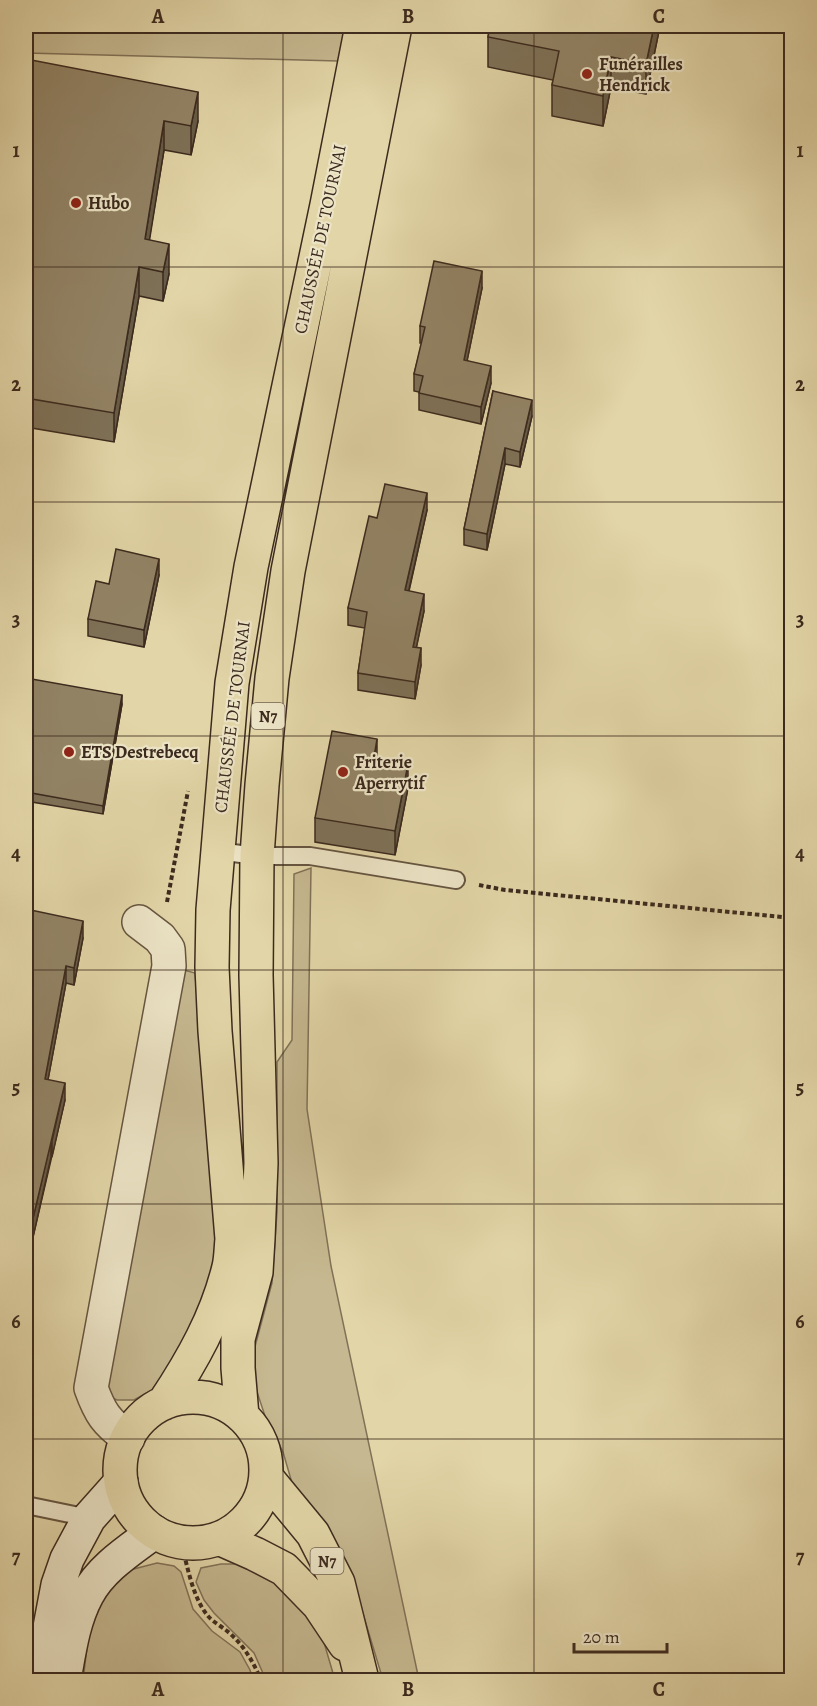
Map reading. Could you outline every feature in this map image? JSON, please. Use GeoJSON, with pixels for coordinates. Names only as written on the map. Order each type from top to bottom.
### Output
{"type":"FeatureCollection","features":[{"type":"Feature","properties":{"kind":"main road","name":"CHAUSSÉE DE TOURNAI"},"geometry":{"type":"LineString","coordinates":[[164,1403],[188,1366],[206,1330],[229,1267],[232,1239],[212,967],[217,851],[232,683],[251,567],[362,26]]}},
{"type":"Feature","properties":{"kind":"main road","name":"CHAUSSÉE DE TOURNAI"},"geometry":{"type":"LineString","coordinates":[[242,1416],[238,1339],[256,1272],[261,1163],[256,975],[257,856],[270,702],[288,571],[395,26]]}},
{"type":"Feature","properties":{"kind":"main road"},"geometry":{"type":"LineString","coordinates":[[184,1398],[205,1398],[225,1404],[242,1416],[256,1433],[265,1454],[266,1477],[260,1499],[248,1519],[238,1529],[221,1539],[206,1542],[168,1538],[138,1519],[127,1502],[121,1482],[120,1467],[122,1452],[137,1423],[164,1403],[184,1398]]}},
{"type":"Feature","properties":{"kind":"main road","name":"N7"},"geometry":{"type":"LineString","coordinates":[[266,1477],[312,1534],[338,1583],[359,1671]]}},
{"type":"Feature","properties":{"kind":"main road","name":"N7"},"geometry":{"type":"LineString","coordinates":[[221,1539],[284,1569],[319,1605],[359,1671]]}},
{"type":"Feature","properties":{"kind":"street"},"geometry":{"type":"LineString","coordinates":[[128,1438],[111,1426],[96,1402],[91,1388],[169,966],[168,950],[160,938],[139,922]]}},
{"type":"Feature","properties":{"kind":"street"},"geometry":{"type":"LineString","coordinates":[[37,1659],[67,1559],[89,1518],[121,1482]]}},
{"type":"Feature","properties":{"kind":"street"},"geometry":{"type":"LineString","coordinates":[[64,1680],[73,1631],[86,1595],[101,1575],[117,1560],[168,1538]]}},
{"type":"Feature","properties":{"kind":"lane"},"geometry":{"type":"LineString","coordinates":[[217,851],[257,856],[309,856],[456,880]]}},
{"type":"Feature","properties":{"kind":"lane"},"geometry":{"type":"LineString","coordinates":[[26,1505],[89,1518]]}},
{"type":"Feature","properties":{"kind":"path"},"geometry":{"type":"LineString","coordinates":[[456,880],[505,890],[792,918]]}},
{"type":"Feature","properties":{"kind":"path"},"geometry":{"type":"LineString","coordinates":[[168,1538],[209,1618],[243,1647],[253,1661],[261,1680]]}},
{"type":"Feature","properties":{"kind":"shaded area"},"geometry":{"type":"Polygon","coordinates":[[[26,26],[345,26],[338,61],[26,53],[26,26]]]}},
{"type":"Feature","properties":{"kind":"shaded area"},"geometry":{"type":"Polygon","coordinates":[[[311,868],[307,1109],[331,1266],[419,1680],[383,1680],[351,1574],[292,1483],[283,1452],[265,1416],[254,1383],[253,1354],[272,1283],[277,1212],[277,1062],[292,1040],[294,874],[311,868]]]}},
{"type":"Feature","properties":{"kind":"shaded area"},"geometry":{"type":"Polygon","coordinates":[[[169,966],[195,973],[217,1239],[212,1271],[202,1309],[169,1367],[152,1390],[134,1400],[117,1400],[91,1388],[169,966]]]}},
{"type":"Feature","properties":{"kind":"shaded area"},"geometry":{"type":"Polygon","coordinates":[[[157,1563],[174,1566],[181,1572],[193,1609],[212,1631],[240,1652],[253,1680],[83,1680],[89,1632],[98,1602],[126,1571],[157,1563]]]}},
{"type":"Feature","properties":{"kind":"shaded area"},"geometry":{"type":"Polygon","coordinates":[[[221,1564],[240,1564],[261,1570],[318,1622],[335,1680],[266,1680],[254,1653],[214,1613],[204,1600],[196,1582],[201,1568],[221,1564]]]}},
{"type":"Feature","properties":{"kind":"building"},"geometry":{"type":"Polygon","coordinates":[[[490,26],[654,26],[646,64],[611,57],[603,96],[552,85],[559,51],[488,37],[490,26]]]}},
{"type":"Feature","properties":{"kind":"building"},"geometry":{"type":"Polygon","coordinates":[[[26,59],[198,92],[191,126],[164,121],[145,239],[169,244],[163,272],[139,267],[114,413],[26,398],[26,59]]]}},
{"type":"Feature","properties":{"kind":"building"},"geometry":{"type":"Polygon","coordinates":[[[434,261],[482,271],[464,360],[491,366],[481,407],[419,393],[423,376],[414,374],[425,327],[420,326],[434,261]]]}},
{"type":"Feature","properties":{"kind":"building"},"geometry":{"type":"Polygon","coordinates":[[[493,391],[532,400],[520,452],[505,448],[487,534],[464,529],[493,391]]]}},
{"type":"Feature","properties":{"kind":"building"},"geometry":{"type":"Polygon","coordinates":[[[385,484],[427,493],[405,590],[424,594],[413,647],[421,648],[415,682],[358,673],[367,612],[348,608],[369,516],[377,518],[385,484]]]}},
{"type":"Feature","properties":{"kind":"building"},"geometry":{"type":"Polygon","coordinates":[[[116,549],[159,559],[144,630],[88,619],[96,581],[109,584],[116,549]]]}},
{"type":"Feature","properties":{"kind":"building","name":"ETS Destrebecq"},"geometry":{"type":"Polygon","coordinates":[[[26,678],[122,695],[103,806],[26,792],[26,678]]]}},
{"type":"Feature","properties":{"kind":"building"},"geometry":{"type":"Polygon","coordinates":[[[332,731],[377,739],[374,757],[408,764],[395,831],[315,818],[332,731]]]}},
{"type":"Feature","properties":{"kind":"building"},"geometry":{"type":"Polygon","coordinates":[[[26,909],[83,921],[74,968],[66,966],[45,1079],[65,1083],[30,1231],[33,1232],[26,1264],[26,909]]]}},
{"type":"Feature","properties":{"kind":"place","name":"Funérailles Hendrick"},"geometry":{"type":"Point","coordinates":[587,74]}},
{"type":"Feature","properties":{"kind":"place","name":"Hubo"},"geometry":{"type":"Point","coordinates":[76,203]}},
{"type":"Feature","properties":{"kind":"place","name":"ETS Destrebecq"},"geometry":{"type":"Point","coordinates":[69,752]}},
{"type":"Feature","properties":{"kind":"place","name":"Friterie Aperrytif"},"geometry":{"type":"Point","coordinates":[343,772]}}]}
